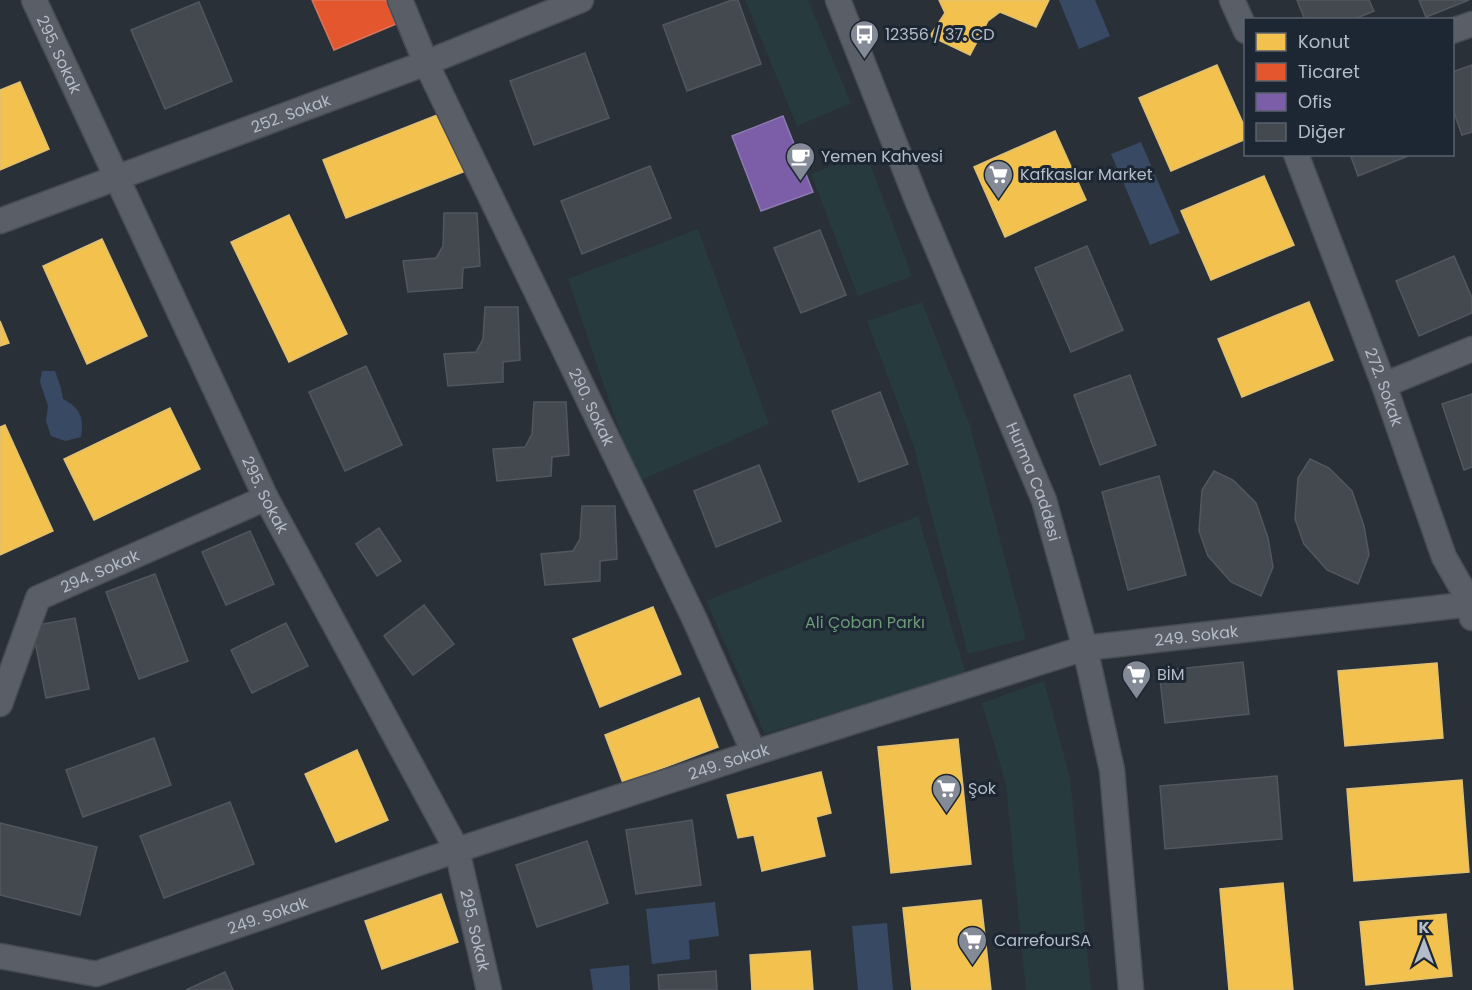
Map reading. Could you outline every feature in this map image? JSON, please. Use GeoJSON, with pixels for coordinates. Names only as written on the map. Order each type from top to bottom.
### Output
{"type":"FeatureCollection","features":[{"type":"Feature","properties":{"kind":"street","name":"295. Sokak"},"geometry":{"type":"LineString","coordinates":[[33,0],[266,498],[457,850],[489,990]]}},
{"type":"Feature","properties":{"kind":"street","name":"290. Sokak"},"geometry":{"type":"LineString","coordinates":[[400,0],[426,63],[693,618],[754,753]]}},
{"type":"Feature","properties":{"kind":"street","name":"252. Sokak"},"geometry":{"type":"LineString","coordinates":[[0,221],[426,63],[581,0]]}},
{"type":"Feature","properties":{"kind":"street","name":"Hurma Caddesi"},"geometry":{"type":"LineString","coordinates":[[838,0],[917,200],[1044,500],[1085,648],[1112,770],[1131,990]]}},
{"type":"Feature","properties":{"kind":"street"},"geometry":{"type":"LineString","coordinates":[[1232,0],[1244,29]]}},
{"type":"Feature","properties":{"kind":"street"},"geometry":{"type":"LineString","coordinates":[[1454,30],[1472,24]]}},
{"type":"Feature","properties":{"kind":"street","name":"272. Sokak"},"geometry":{"type":"LineString","coordinates":[[1297,156],[1384,385],[1444,557],[1472,609]]}},
{"type":"Feature","properties":{"kind":"street"},"geometry":{"type":"LineString","coordinates":[[1384,385],[1472,349]]}},
{"type":"Feature","properties":{"kind":"street","name":"294. Sokak"},"geometry":{"type":"LineString","coordinates":[[0,704],[38,598],[266,498]]}},
{"type":"Feature","properties":{"kind":"street","name":"249. Sokak"},"geometry":{"type":"LineString","coordinates":[[0,956],[99,982],[457,850],[1085,648],[1472,609]]}},
{"type":"Feature","properties":{"kind":"green space"},"geometry":{"type":"Polygon","coordinates":[[[745,0],[808,0],[851,103],[797,126],[745,0]]]}},
{"type":"Feature","properties":{"kind":"green space"},"geometry":{"type":"Polygon","coordinates":[[[866,153],[912,276],[858,296],[811,174],[866,153]]]}},
{"type":"Feature","properties":{"kind":"green space"},"geometry":{"type":"Polygon","coordinates":[[[698,229],[769,424],[637,482],[568,279],[698,229]]]}},
{"type":"Feature","properties":{"kind":"green space"},"geometry":{"type":"Polygon","coordinates":[[[922,302],[970,425],[1026,639],[968,654],[913,444],[867,321],[922,302]]]}},
{"type":"Feature","properties":{"kind":"green space","name":"Ali Çoban Parkı"},"geometry":{"type":"Polygon","coordinates":[[[918,516],[966,674],[765,734],[706,601],[918,516]]]}},
{"type":"Feature","properties":{"kind":"green space"},"geometry":{"type":"Polygon","coordinates":[[[1044,681],[1070,778],[1091,990],[1026,990],[1006,784],[982,703],[1044,681]]]}},
{"type":"Feature","properties":{"kind":"water"},"geometry":{"type":"Polygon","coordinates":[[[1059,0],[1095,0],[1110,36],[1079,49],[1059,0]]]}},
{"type":"Feature","properties":{"kind":"water"},"geometry":{"type":"Polygon","coordinates":[[[1141,142],[1180,233],[1150,245],[1111,154],[1141,142]]]}},
{"type":"Feature","properties":{"kind":"water"},"geometry":{"type":"Polygon","coordinates":[[[42,371],[55,371],[63,399],[74,406],[80,415],[81,437],[65,441],[51,436],[46,421],[48,406],[40,382],[42,371]]]}},
{"type":"Feature","properties":{"kind":"water"},"geometry":{"type":"Polygon","coordinates":[[[715,902],[719,936],[689,940],[690,959],[652,964],[646,909],[715,902]]]}},
{"type":"Feature","properties":{"kind":"water"},"geometry":{"type":"Polygon","coordinates":[[[887,923],[893,990],[858,990],[852,926],[887,923]]]}},
{"type":"Feature","properties":{"kind":"water"},"geometry":{"type":"Polygon","coordinates":[[[629,965],[630,990],[593,990],[590,969],[629,965]]]}},
{"type":"Feature","properties":{"kind":"building: Konut"},"geometry":{"type":"Polygon","coordinates":[[[939,0],[1049,0],[1036,27],[1000,12],[988,21],[970,55],[930,36],[945,13],[939,0]]]}},
{"type":"Feature","properties":{"kind":"building: Konut"},"geometry":{"type":"Polygon","coordinates":[[[1217,65],[1244,126],[1244,140],[1171,171],[1139,98],[1217,65]]]}},
{"type":"Feature","properties":{"kind":"building: Konut"},"geometry":{"type":"Polygon","coordinates":[[[20,82],[49,149],[0,170],[0,90],[20,82]]]}},
{"type":"Feature","properties":{"kind":"building: Konut"},"geometry":{"type":"Polygon","coordinates":[[[450,110],[473,168],[346,218],[323,160],[450,110]]]}},
{"type":"Feature","properties":{"kind":"building: Konut"},"geometry":{"type":"Polygon","coordinates":[[[1055,131],[1086,200],[1005,237],[974,167],[1055,131]]]}},
{"type":"Feature","properties":{"kind":"building: Konut"},"geometry":{"type":"Polygon","coordinates":[[[1264,176],[1294,245],[1211,280],[1181,211],[1264,176]]]}},
{"type":"Feature","properties":{"kind":"building: Konut"},"geometry":{"type":"Polygon","coordinates":[[[289,215],[347,334],[289,362],[231,242],[289,215]]]}},
{"type":"Feature","properties":{"kind":"building: Konut"},"geometry":{"type":"Polygon","coordinates":[[[102,239],[147,336],[87,364],[43,266],[102,239]]]}},
{"type":"Feature","properties":{"kind":"building: Konut"},"geometry":{"type":"Polygon","coordinates":[[[1309,302],[1333,360],[1242,397],[1218,339],[1309,302]]]}},
{"type":"Feature","properties":{"kind":"building: Konut"},"geometry":{"type":"Polygon","coordinates":[[[0,321],[9,343],[0,346],[0,321]]]}},
{"type":"Feature","properties":{"kind":"building: Konut"},"geometry":{"type":"Polygon","coordinates":[[[170,408],[200,469],[94,520],[64,459],[170,408]]]}},
{"type":"Feature","properties":{"kind":"building: Konut"},"geometry":{"type":"Polygon","coordinates":[[[5,425],[53,531],[0,555],[0,427],[5,425]]]}},
{"type":"Feature","properties":{"kind":"building: Konut"},"geometry":{"type":"Polygon","coordinates":[[[653,607],[681,674],[600,707],[573,639],[653,607]]]}},
{"type":"Feature","properties":{"kind":"building: Konut"},"geometry":{"type":"Polygon","coordinates":[[[1437,663],[1443,738],[1345,746],[1338,671],[1437,663]]]}},
{"type":"Feature","properties":{"kind":"building: Konut"},"geometry":{"type":"Polygon","coordinates":[[[699,698],[718,747],[623,783],[605,735],[699,698]]]}},
{"type":"Feature","properties":{"kind":"building: Konut"},"geometry":{"type":"Polygon","coordinates":[[[958,739],[971,864],[891,873],[878,747],[958,739]]]}},
{"type":"Feature","properties":{"kind":"building: Konut"},"geometry":{"type":"Polygon","coordinates":[[[357,750],[388,820],[336,842],[305,774],[357,750]]]}},
{"type":"Feature","properties":{"kind":"building: Konut"},"geometry":{"type":"Polygon","coordinates":[[[821,772],[831,813],[816,817],[825,856],[762,871],[754,835],[738,838],[727,795],[821,772]]]}},
{"type":"Feature","properties":{"kind":"building: Konut"},"geometry":{"type":"Polygon","coordinates":[[[1462,780],[1469,872],[1354,881],[1347,789],[1462,780]]]}},
{"type":"Feature","properties":{"kind":"building: Konut"},"geometry":{"type":"Polygon","coordinates":[[[1283,883],[1293,990],[1229,990],[1220,889],[1283,883]]]}},
{"type":"Feature","properties":{"kind":"building: Konut"},"geometry":{"type":"Polygon","coordinates":[[[441,894],[458,942],[382,969],[365,921],[441,894]]]}},
{"type":"Feature","properties":{"kind":"building: Konut"},"geometry":{"type":"Polygon","coordinates":[[[981,900],[991,990],[912,990],[903,908],[981,900]]]}},
{"type":"Feature","properties":{"kind":"building: Konut"},"geometry":{"type":"Polygon","coordinates":[[[1446,914],[1452,976],[1366,985],[1360,922],[1446,914]]]}},
{"type":"Feature","properties":{"kind":"building: Konut"},"geometry":{"type":"Polygon","coordinates":[[[810,951],[813,990],[752,990],[750,955],[810,951]]]}},
{"type":"Feature","properties":{"kind":"building: Ticaret"},"geometry":{"type":"Polygon","coordinates":[[[312,0],[386,0],[396,24],[334,50],[312,0]]]}},
{"type":"Feature","properties":{"kind":"building: Ofis"},"geometry":{"type":"Polygon","coordinates":[[[783,116],[813,192],[761,211],[732,136],[783,116]]]}},
{"type":"Feature","properties":{"kind":"building: Diğer"},"geometry":{"type":"Polygon","coordinates":[[[732,0],[738,0],[761,64],[687,91],[663,25],[732,0]]]}},
{"type":"Feature","properties":{"kind":"building: Diğer"},"geometry":{"type":"Polygon","coordinates":[[[1297,0],[1369,0],[1374,11],[1357,18],[1304,18],[1297,0]]]}},
{"type":"Feature","properties":{"kind":"building: Diğer"},"geometry":{"type":"Polygon","coordinates":[[[1419,0],[1469,0],[1426,17],[1419,0]]]}},
{"type":"Feature","properties":{"kind":"building: Diğer"},"geometry":{"type":"Polygon","coordinates":[[[199,2],[232,81],[165,109],[131,30],[199,2]]]}},
{"type":"Feature","properties":{"kind":"building: Diğer"},"geometry":{"type":"Polygon","coordinates":[[[585,53],[609,118],[534,145],[510,81],[585,53]]]}},
{"type":"Feature","properties":{"kind":"building: Diğer"},"geometry":{"type":"Polygon","coordinates":[[[1472,65],[1472,132],[1462,135],[1454,113],[1454,71],[1472,65]]]}},
{"type":"Feature","properties":{"kind":"building: Diğer"},"geometry":{"type":"Polygon","coordinates":[[[1351,156],[1408,156],[1358,176],[1351,156]]]}},
{"type":"Feature","properties":{"kind":"building: Diğer"},"geometry":{"type":"Polygon","coordinates":[[[650,166],[671,218],[582,254],[561,201],[650,166]]]}},
{"type":"Feature","properties":{"kind":"building: Diğer"},"geometry":{"type":"Polygon","coordinates":[[[444,213],[477,213],[480,266],[463,268],[462,288],[408,292],[403,261],[436,258],[443,246],[444,213]]]}},
{"type":"Feature","properties":{"kind":"building: Diğer"},"geometry":{"type":"Polygon","coordinates":[[[820,230],[846,295],[801,313],[774,248],[820,230]]]}},
{"type":"Feature","properties":{"kind":"building: Diğer"},"geometry":{"type":"Polygon","coordinates":[[[1087,246],[1123,330],[1071,352],[1035,268],[1087,246]]]}},
{"type":"Feature","properties":{"kind":"building: Diğer"},"geometry":{"type":"Polygon","coordinates":[[[1454,256],[1472,298],[1472,313],[1419,336],[1396,281],[1454,256]]]}},
{"type":"Feature","properties":{"kind":"building: Diğer"},"geometry":{"type":"Polygon","coordinates":[[[485,307],[518,307],[520,360],[503,362],[503,382],[448,386],[444,354],[476,352],[483,339],[485,307]]]}},
{"type":"Feature","properties":{"kind":"building: Diğer"},"geometry":{"type":"Polygon","coordinates":[[[366,366],[402,445],[345,471],[309,392],[366,366]]]}},
{"type":"Feature","properties":{"kind":"building: Diğer"},"geometry":{"type":"Polygon","coordinates":[[[1130,375],[1156,445],[1100,465],[1074,395],[1130,375]]]}},
{"type":"Feature","properties":{"kind":"building: Diğer"},"geometry":{"type":"Polygon","coordinates":[[[880,392],[908,464],[859,482],[832,411],[880,392]]]}},
{"type":"Feature","properties":{"kind":"building: Diğer"},"geometry":{"type":"Polygon","coordinates":[[[1472,394],[1472,467],[1464,470],[1442,404],[1472,394]]]}},
{"type":"Feature","properties":{"kind":"building: Diğer"},"geometry":{"type":"Polygon","coordinates":[[[534,402],[566,402],[569,455],[552,457],[551,476],[497,481],[493,449],[525,447],[532,434],[534,402]]]}},
{"type":"Feature","properties":{"kind":"building: Diğer"},"geometry":{"type":"Polygon","coordinates":[[[1310,459],[1329,468],[1352,491],[1364,526],[1369,555],[1358,584],[1327,570],[1304,544],[1295,519],[1298,478],[1310,459]]]}},
{"type":"Feature","properties":{"kind":"building: Diğer"},"geometry":{"type":"Polygon","coordinates":[[[759,465],[781,521],[716,547],[694,491],[759,465]]]}},
{"type":"Feature","properties":{"kind":"building: Diğer"},"geometry":{"type":"Polygon","coordinates":[[[1214,471],[1233,480],[1256,503],[1268,538],[1273,567],[1261,596],[1231,582],[1208,556],[1199,531],[1202,490],[1214,471]]]}},
{"type":"Feature","properties":{"kind":"building: Diğer"},"geometry":{"type":"Polygon","coordinates":[[[1159,476],[1186,575],[1128,590],[1102,492],[1159,476]]]}},
{"type":"Feature","properties":{"kind":"building: Diğer"},"geometry":{"type":"Polygon","coordinates":[[[582,506],[615,506],[617,559],[600,561],[600,581],[545,585],[541,554],[573,551],[580,539],[582,506]]]}},
{"type":"Feature","properties":{"kind":"building: Diğer"},"geometry":{"type":"Polygon","coordinates":[[[379,528],[401,561],[377,576],[356,544],[379,528]]]}},
{"type":"Feature","properties":{"kind":"building: Diğer"},"geometry":{"type":"Polygon","coordinates":[[[250,531],[274,584],[226,605],[202,552],[250,531]]]}},
{"type":"Feature","properties":{"kind":"building: Diğer"},"geometry":{"type":"Polygon","coordinates":[[[155,574],[188,661],[139,679],[106,592],[155,574]]]}},
{"type":"Feature","properties":{"kind":"building: Diğer"},"geometry":{"type":"Polygon","coordinates":[[[424,605],[454,644],[413,675],[384,636],[424,605]]]}},
{"type":"Feature","properties":{"kind":"building: Diğer"},"geometry":{"type":"Polygon","coordinates":[[[75,618],[89,689],[46,698],[32,626],[75,618]]]}},
{"type":"Feature","properties":{"kind":"building: Diğer"},"geometry":{"type":"Polygon","coordinates":[[[286,623],[308,666],[252,693],[231,650],[286,623]]]}},
{"type":"Feature","properties":{"kind":"building: Diğer"},"geometry":{"type":"Polygon","coordinates":[[[1243,662],[1249,714],[1165,723],[1159,671],[1243,662]]]}},
{"type":"Feature","properties":{"kind":"building: Diğer"},"geometry":{"type":"Polygon","coordinates":[[[154,738],[171,785],[83,817],[66,770],[154,738]]]}},
{"type":"Feature","properties":{"kind":"building: Diğer"},"geometry":{"type":"Polygon","coordinates":[[[1277,776],[1282,839],[1165,849],[1160,786],[1277,776]]]}},
{"type":"Feature","properties":{"kind":"building: Diğer"},"geometry":{"type":"Polygon","coordinates":[[[230,802],[254,864],[164,898],[140,836],[230,802]]]}},
{"type":"Feature","properties":{"kind":"building: Diğer"},"geometry":{"type":"Polygon","coordinates":[[[692,820],[701,885],[636,894],[626,830],[692,820]]]}},
{"type":"Feature","properties":{"kind":"building: Diğer"},"geometry":{"type":"Polygon","coordinates":[[[0,823],[97,847],[80,915],[0,895],[0,823]]]}},
{"type":"Feature","properties":{"kind":"building: Diğer"},"geometry":{"type":"Polygon","coordinates":[[[587,841],[608,903],[537,927],[516,865],[587,841]]]}},
{"type":"Feature","properties":{"kind":"building: Diğer"},"geometry":{"type":"Polygon","coordinates":[[[716,971],[717,990],[659,990],[658,975],[716,971]]]}},
{"type":"Feature","properties":{"kind":"building: Diğer"},"geometry":{"type":"Polygon","coordinates":[[[225,972],[233,990],[186,990],[225,972]]]}},
{"type":"Feature","properties":{"kind":"place","name":"12356 / 37. CD"},"geometry":{"type":"Point","coordinates":[864,60]}},
{"type":"Feature","properties":{"kind":"place","name":"Yemen Kahvesi"},"geometry":{"type":"Point","coordinates":[800,182]}},
{"type":"Feature","properties":{"kind":"place","name":"Kafkaslar Market"},"geometry":{"type":"Point","coordinates":[999,200]}},
{"type":"Feature","properties":{"kind":"place","name":"BİM"},"geometry":{"type":"Point","coordinates":[1136,700]}},
{"type":"Feature","properties":{"kind":"place","name":"Şok"},"geometry":{"type":"Point","coordinates":[947,814]}},
{"type":"Feature","properties":{"kind":"place","name":"CarrefourSA"},"geometry":{"type":"Point","coordinates":[973,966]}}]}
